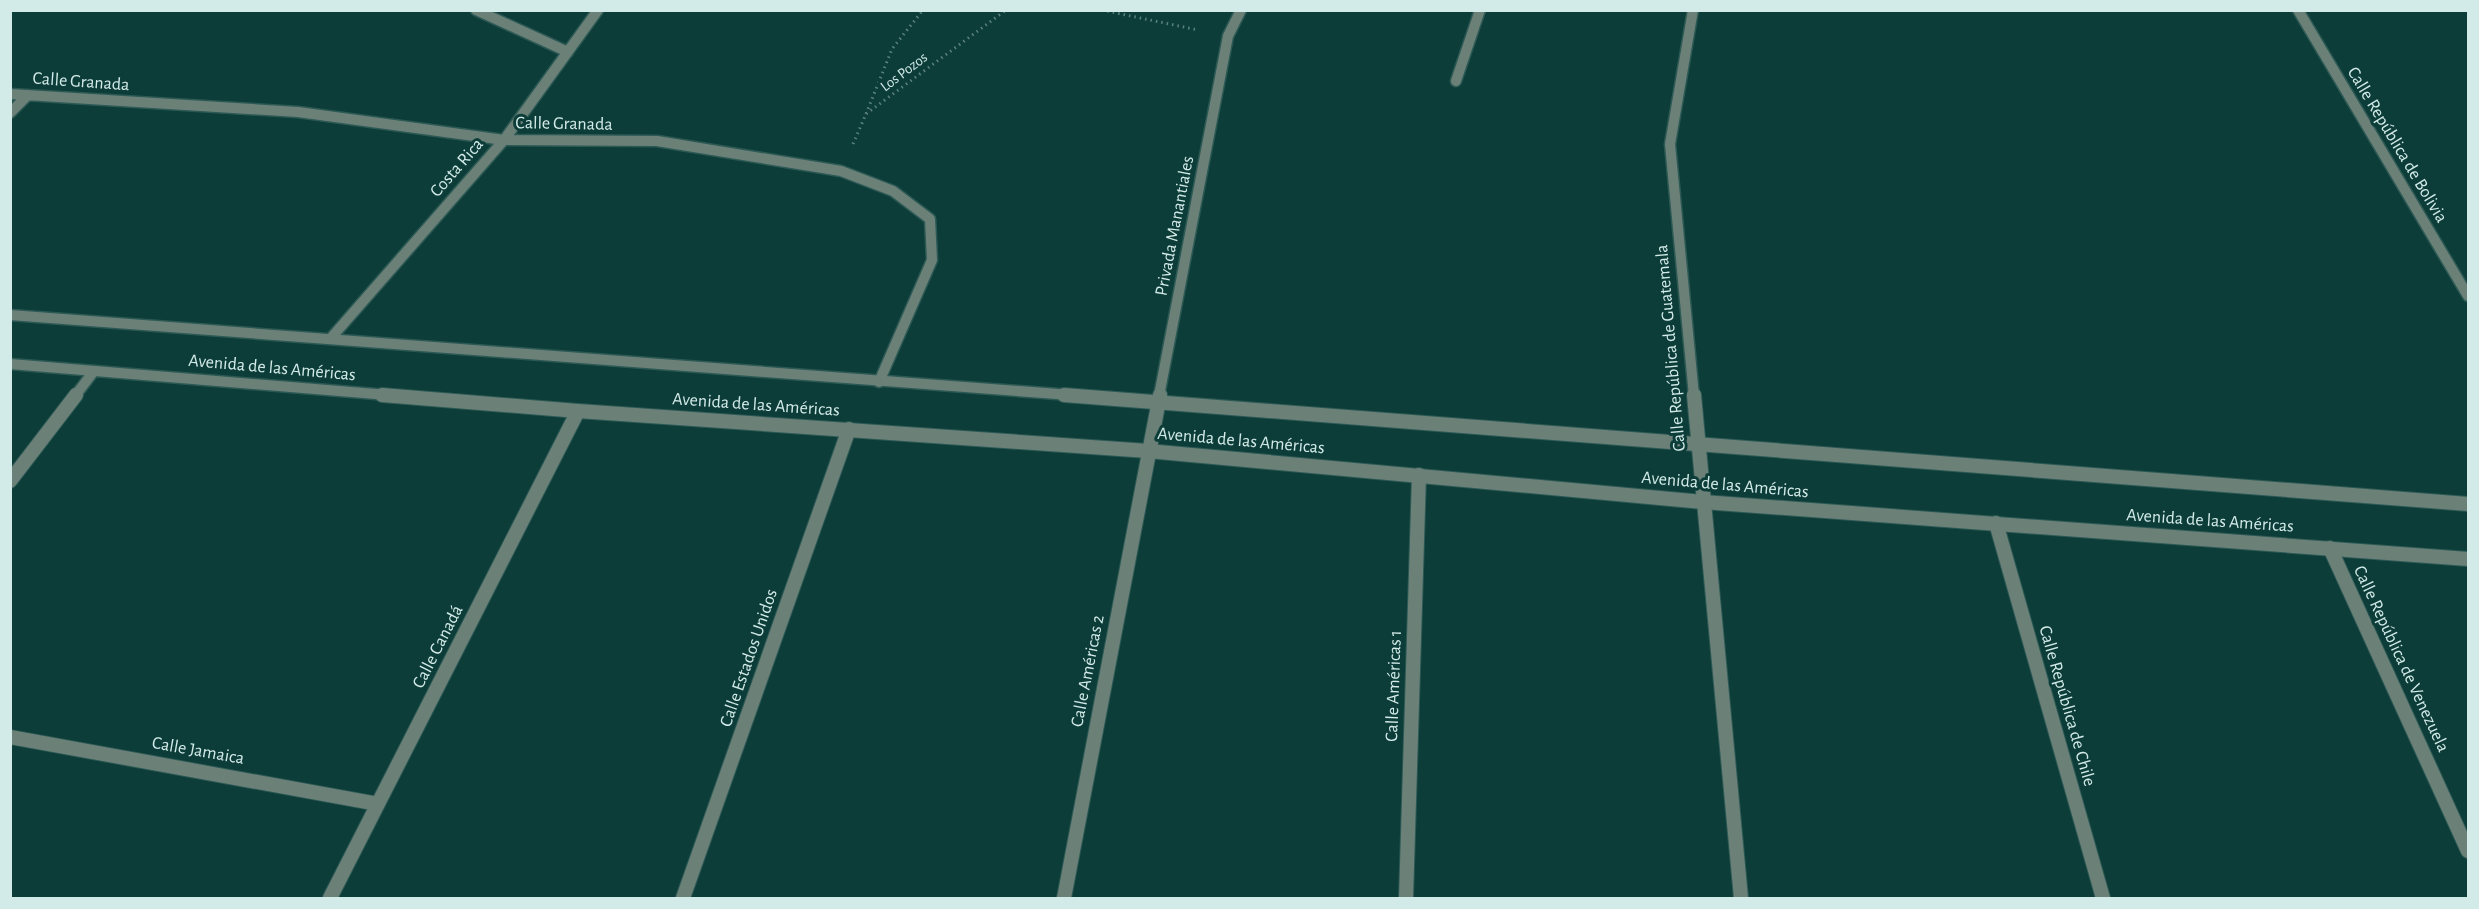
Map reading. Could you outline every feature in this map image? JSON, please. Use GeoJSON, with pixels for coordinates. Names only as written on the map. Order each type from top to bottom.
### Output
{"type":"FeatureCollection","features":[{"type":"Feature","properties":{"kind":"street"},"geometry":{"type":"LineString","coordinates":[[476,10],[568,52]]}},
{"type":"Feature","properties":{"kind":"street","name":"Costa Rica"},"geometry":{"type":"LineString","coordinates":[[332,338],[504,140],[598,10]]}},
{"type":"Feature","properties":{"kind":"street","name":"Privada Manantiales"},"geometry":{"type":"LineString","coordinates":[[1148,451],[1228,36],[1241,10]]}},
{"type":"Feature","properties":{"kind":"street"},"geometry":{"type":"LineString","coordinates":[[1456,81],[1480,10]]}},
{"type":"Feature","properties":{"kind":"street","name":"Calle República de Guatemala"},"geometry":{"type":"LineString","coordinates":[[1693,10],[1670,144],[1741,898]]}},
{"type":"Feature","properties":{"kind":"street","name":"Calle República de Bolivia"},"geometry":{"type":"LineString","coordinates":[[2298,10],[2469,296]]}},
{"type":"Feature","properties":{"kind":"street","name":"Calle Granada"},"geometry":{"type":"LineString","coordinates":[[10,94],[298,112],[504,140],[657,141],[841,171],[893,191],[930,219],[932,260],[879,382]]}},
{"type":"Feature","properties":{"kind":"street"},"geometry":{"type":"LineString","coordinates":[[10,112],[28,95]]}},
{"type":"Feature","properties":{"kind":"street","name":"Avenida de las Américas"},"geometry":{"type":"LineString","coordinates":[[10,315],[332,338],[879,382],[1158,400],[2469,504]]}},
{"type":"Feature","properties":{"kind":"street","name":"Avenida de las Américas"},"geometry":{"type":"LineString","coordinates":[[10,364],[578,411],[1148,451],[1703,502],[2469,558]]}},
{"type":"Feature","properties":{"kind":"street"},"geometry":{"type":"LineString","coordinates":[[10,481],[94,371]]}},
{"type":"Feature","properties":{"kind":"street","name":"Calle Canadá"},"geometry":{"type":"LineString","coordinates":[[330,898],[578,411]]}},
{"type":"Feature","properties":{"kind":"street","name":"Calle Estados Unidos"},"geometry":{"type":"LineString","coordinates":[[683,898],[849,429]]}},
{"type":"Feature","properties":{"kind":"street","name":"Calle Américas 2"},"geometry":{"type":"LineString","coordinates":[[1064,898],[1148,451]]}},
{"type":"Feature","properties":{"kind":"street","name":"Calle Américas 1"},"geometry":{"type":"LineString","coordinates":[[1406,898],[1419,475]]}},
{"type":"Feature","properties":{"kind":"street","name":"Calle República de Chile"},"geometry":{"type":"LineString","coordinates":[[1996,523],[2103,898]]}},
{"type":"Feature","properties":{"kind":"street","name":"Calle República de Venezuela"},"geometry":{"type":"LineString","coordinates":[[2330,548],[2469,851]]}},
{"type":"Feature","properties":{"kind":"street","name":"Calle Jamaica"},"geometry":{"type":"LineString","coordinates":[[10,736],[378,804]]}},
{"type":"Feature","properties":{"kind":"path"},"geometry":{"type":"LineString","coordinates":[[866,114],[892,49],[923,10]]}},
{"type":"Feature","properties":{"kind":"path","name":"Los Pozos"},"geometry":{"type":"LineString","coordinates":[[841,171],[866,114],[1006,10]]}},
{"type":"Feature","properties":{"kind":"path"},"geometry":{"type":"LineString","coordinates":[[1102,10],[1228,36]]}}]}
